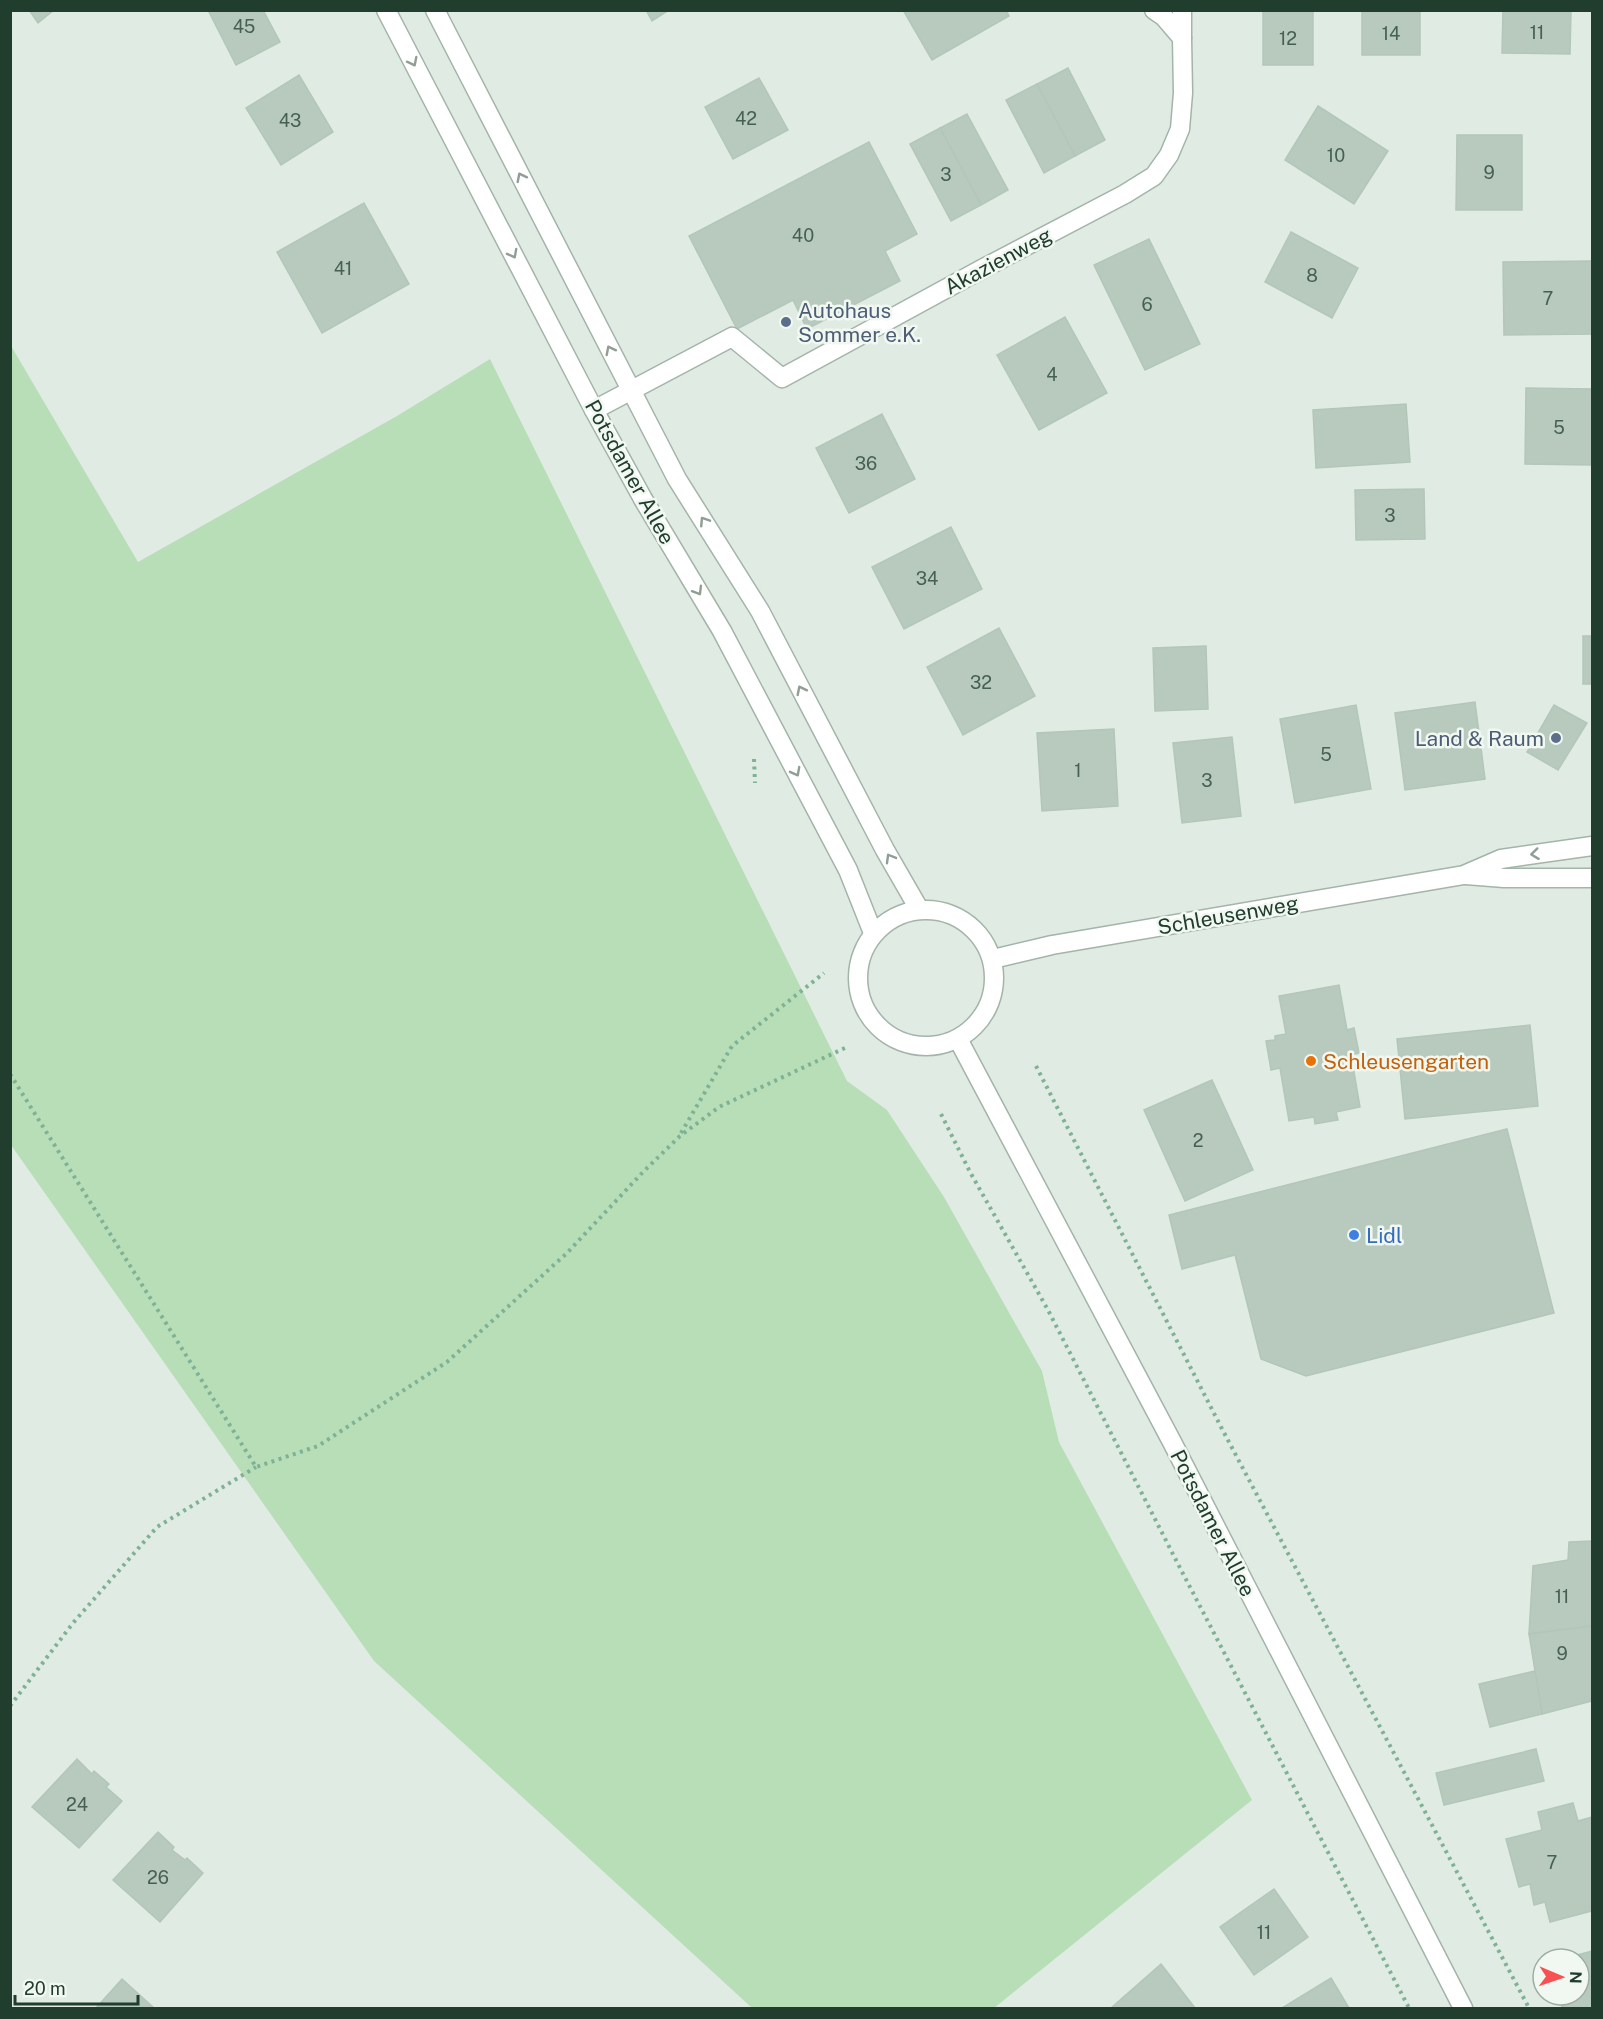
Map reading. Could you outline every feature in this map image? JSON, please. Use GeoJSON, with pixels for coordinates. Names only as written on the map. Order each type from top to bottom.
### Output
{"type":"FeatureCollection","features":[{"type":"Feature","properties":{"kind":"street","name":"Potsdamer Allee"},"geometry":{"type":"LineString","coordinates":[[387,10],[594,410],[643,499],[722,631],[848,870],[873,933]]}},
{"type":"Feature","properties":{"kind":"street","name":"Potsdamer Allee"},"geometry":{"type":"LineString","coordinates":[[435,10],[677,480],[760,611],[880,840],[919,909]]}},
{"type":"Feature","properties":{"kind":"street"},"geometry":{"type":"LineString","coordinates":[[1154,10],[1164,17],[1182,38]]}},
{"type":"Feature","properties":{"kind":"street","name":"Akazienweg"},"geometry":{"type":"LineString","coordinates":[[594,410],[732,337],[782,378],[1125,194],[1154,176],[1168,155],[1180,129],[1183,93],[1182,10]]}},
{"type":"Feature","properties":{"kind":"street","name":"Schleusenweg"},"geometry":{"type":"LineString","coordinates":[[1464,875],[1500,859],[1593,846]]}},
{"type":"Feature","properties":{"kind":"street","name":"Schleusenweg"},"geometry":{"type":"LineString","coordinates":[[993,959],[1064,943],[1464,875],[1504,878],[1593,878]]}},
{"type":"Feature","properties":{"kind":"street"},"geometry":{"type":"LineString","coordinates":[[919,909],[938,910],[965,921],[985,942],[993,959],[995,982],[990,1005],[977,1024],[958,1039],[936,1046],[912,1045],[891,1037],[873,1021],[861,1000],[857,977],[861,954],[873,933],[887,921],[902,913],[919,909]]}},
{"type":"Feature","properties":{"kind":"street","name":"Potsdamer Allee"},"geometry":{"type":"LineString","coordinates":[[958,1039],[1172,1442],[1463,2008]]}},
{"type":"Feature","properties":{"kind":"path"},"geometry":{"type":"LineString","coordinates":[[680,1136],[732,1046],[824,973]]}},
{"type":"Feature","properties":{"kind":"path"},"geometry":{"type":"LineString","coordinates":[[10,1706],[73,1623],[157,1527],[256,1467],[318,1446],[447,1362],[566,1254],[680,1136],[719,1107],[847,1047]]}},
{"type":"Feature","properties":{"kind":"path"},"geometry":{"type":"LineString","coordinates":[[1036,1066],[1221,1427],[1529,2008]]}},
{"type":"Feature","properties":{"kind":"path"},"geometry":{"type":"LineString","coordinates":[[10,1074],[256,1467]]}},
{"type":"Feature","properties":{"kind":"path"},"geometry":{"type":"LineString","coordinates":[[941,1114],[969,1173],[1048,1310],[1409,2008]]}},
{"type":"Feature","properties":{"kind":"green space"},"geometry":{"type":"Polygon","coordinates":[[[10,344],[138,562],[397,416],[490,359],[847,1081],[887,1110],[944,1197],[1042,1371],[1059,1442],[1252,1800],[994,2008],[752,2008],[374,1661],[11,1145],[10,344]]]}},
{"type":"Feature","properties":{"kind":"building"},"geometry":{"type":"Polygon","coordinates":[[[29,10],[54,10],[38,23],[29,10]]]}},
{"type":"Feature","properties":{"kind":"building"},"geometry":{"type":"Polygon","coordinates":[[[208,10],[263,10],[280,42],[236,65],[208,10]]]}},
{"type":"Feature","properties":{"kind":"building"},"geometry":{"type":"Polygon","coordinates":[[[646,10],[669,10],[652,21],[646,10]]]}},
{"type":"Feature","properties":{"kind":"building"},"geometry":{"type":"Polygon","coordinates":[[[903,10],[1006,10],[1009,16],[932,60],[903,10]]]}},
{"type":"Feature","properties":{"kind":"building"},"geometry":{"type":"Polygon","coordinates":[[[1263,10],[1313,10],[1313,65],[1263,65],[1263,10]]]}},
{"type":"Feature","properties":{"kind":"building"},"geometry":{"type":"Polygon","coordinates":[[[1362,10],[1420,10],[1420,55],[1362,55],[1362,10]]]}},
{"type":"Feature","properties":{"kind":"building"},"geometry":{"type":"Polygon","coordinates":[[[1503,10],[1571,10],[1570,54],[1502,53],[1503,10]]]}},
{"type":"Feature","properties":{"kind":"building"},"geometry":{"type":"Polygon","coordinates":[[[1068,68],[1105,140],[1075,156],[1037,84],[1068,68]]]}},
{"type":"Feature","properties":{"kind":"building"},"geometry":{"type":"Polygon","coordinates":[[[299,75],[333,132],[281,165],[246,108],[299,75]]]}},
{"type":"Feature","properties":{"kind":"building"},"geometry":{"type":"Polygon","coordinates":[[[759,78],[788,130],[733,159],[705,107],[759,78]]]}},
{"type":"Feature","properties":{"kind":"building"},"geometry":{"type":"Polygon","coordinates":[[[1037,84],[1075,156],[1044,173],[1006,100],[1037,84]]]}},
{"type":"Feature","properties":{"kind":"building"},"geometry":{"type":"Polygon","coordinates":[[[1318,106],[1388,151],[1354,204],[1285,160],[1318,106]]]}},
{"type":"Feature","properties":{"kind":"building"},"geometry":{"type":"Polygon","coordinates":[[[967,114],[1008,190],[981,205],[940,128],[967,114]]]}},
{"type":"Feature","properties":{"kind":"building"},"geometry":{"type":"Polygon","coordinates":[[[940,128],[981,205],[951,221],[910,144],[940,128]]]}},
{"type":"Feature","properties":{"kind":"building"},"geometry":{"type":"Polygon","coordinates":[[[1457,135],[1522,135],[1522,210],[1456,210],[1457,135]]]}},
{"type":"Feature","properties":{"kind":"building"},"geometry":{"type":"Polygon","coordinates":[[[869,142],[917,234],[885,251],[900,281],[807,329],[793,300],[737,329],[689,236],[869,142]]]}},
{"type":"Feature","properties":{"kind":"building"},"geometry":{"type":"Polygon","coordinates":[[[364,203],[409,284],[322,333],[277,252],[364,203]]]}},
{"type":"Feature","properties":{"kind":"building"},"geometry":{"type":"Polygon","coordinates":[[[1291,232],[1358,268],[1332,318],[1265,282],[1291,232]]]}},
{"type":"Feature","properties":{"kind":"building"},"geometry":{"type":"Polygon","coordinates":[[[1149,239],[1200,344],[1145,370],[1094,265],[1149,239]]]}},
{"type":"Feature","properties":{"kind":"building"},"geometry":{"type":"Polygon","coordinates":[[[1592,261],[1592,334],[1504,335],[1503,262],[1592,261]]]}},
{"type":"Feature","properties":{"kind":"building"},"geometry":{"type":"Polygon","coordinates":[[[1065,317],[1107,393],[1039,430],[997,355],[1065,317]]]}},
{"type":"Feature","properties":{"kind":"building"},"geometry":{"type":"Polygon","coordinates":[[[1526,388],[1592,389],[1592,465],[1525,464],[1526,388]]]}},
{"type":"Feature","properties":{"kind":"building"},"geometry":{"type":"Polygon","coordinates":[[[1406,404],[1410,462],[1316,468],[1313,410],[1406,404]]]}},
{"type":"Feature","properties":{"kind":"building"},"geometry":{"type":"Polygon","coordinates":[[[882,414],[915,479],[849,513],[816,448],[882,414]]]}},
{"type":"Feature","properties":{"kind":"building"},"geometry":{"type":"Polygon","coordinates":[[[1424,489],[1425,539],[1356,540],[1355,490],[1424,489]]]}},
{"type":"Feature","properties":{"kind":"building"},"geometry":{"type":"Polygon","coordinates":[[[951,527],[982,589],[904,629],[872,567],[951,527]]]}},
{"type":"Feature","properties":{"kind":"building"},"geometry":{"type":"Polygon","coordinates":[[[999,628],[1035,696],[963,735],[927,667],[999,628]]]}},
{"type":"Feature","properties":{"kind":"building"},"geometry":{"type":"Polygon","coordinates":[[[1583,636],[1592,636],[1592,684],[1583,684],[1583,636]]]}},
{"type":"Feature","properties":{"kind":"building"},"geometry":{"type":"Polygon","coordinates":[[[1206,646],[1208,709],[1155,711],[1153,648],[1206,646]]]}},
{"type":"Feature","properties":{"kind":"building"},"geometry":{"type":"Polygon","coordinates":[[[1475,702],[1485,779],[1405,790],[1395,713],[1475,702]]]}},
{"type":"Feature","properties":{"kind":"building"},"geometry":{"type":"Polygon","coordinates":[[[1356,705],[1371,789],[1295,803],[1280,719],[1356,705]]]}},
{"type":"Feature","properties":{"kind":"building","name":"Land & Raum"},"geometry":{"type":"Polygon","coordinates":[[[1554,705],[1587,723],[1558,770],[1527,752],[1554,705]]]}},
{"type":"Feature","properties":{"kind":"building"},"geometry":{"type":"Polygon","coordinates":[[[1114,729],[1118,806],[1042,811],[1037,733],[1114,729]]]}},
{"type":"Feature","properties":{"kind":"building"},"geometry":{"type":"Polygon","coordinates":[[[1232,737],[1241,816],[1182,823],[1173,743],[1232,737]]]}},
{"type":"Feature","properties":{"kind":"building","name":"Schleusengarten"},"geometry":{"type":"Polygon","coordinates":[[[1339,985],[1347,1030],[1354,1028],[1359,1053],[1351,1055],[1360,1107],[1336,1112],[1338,1120],[1315,1124],[1314,1117],[1289,1121],[1280,1068],[1271,1070],[1266,1041],[1275,1040],[1275,1036],[1286,1034],[1279,996],[1339,985]]]}},
{"type":"Feature","properties":{"kind":"building"},"geometry":{"type":"Polygon","coordinates":[[[1530,1025],[1538,1106],[1405,1119],[1397,1039],[1530,1025]]]}},
{"type":"Feature","properties":{"kind":"building"},"geometry":{"type":"Polygon","coordinates":[[[1212,1080],[1253,1170],[1185,1201],[1144,1110],[1212,1080]]]}},
{"type":"Feature","properties":{"kind":"building","name":"Lidl"},"geometry":{"type":"Polygon","coordinates":[[[1507,1129],[1554,1313],[1306,1376],[1261,1359],[1235,1255],[1182,1269],[1169,1215],[1507,1129]]]}},
{"type":"Feature","properties":{"kind":"building"},"geometry":{"type":"Polygon","coordinates":[[[1592,1541],[1592,1626],[1529,1634],[1533,1566],[1568,1560],[1569,1542],[1592,1541]]]}},
{"type":"Feature","properties":{"kind":"building"},"geometry":{"type":"Polygon","coordinates":[[[1592,1626],[1592,1701],[1542,1714],[1529,1634],[1592,1626]]]}},
{"type":"Feature","properties":{"kind":"building"},"geometry":{"type":"Polygon","coordinates":[[[1535,1671],[1542,1714],[1490,1727],[1479,1684],[1535,1671]]]}},
{"type":"Feature","properties":{"kind":"building"},"geometry":{"type":"Polygon","coordinates":[[[1536,1749],[1544,1781],[1444,1805],[1436,1773],[1536,1749]]]}},
{"type":"Feature","properties":{"kind":"building"},"geometry":{"type":"Polygon","coordinates":[[[77,1759],[92,1774],[94,1771],[109,1784],[106,1787],[122,1801],[79,1848],[32,1807],[77,1759]]]}},
{"type":"Feature","properties":{"kind":"building"},"geometry":{"type":"Polygon","coordinates":[[[1573,1803],[1578,1821],[1592,1817],[1592,1911],[1550,1922],[1545,1902],[1534,1905],[1530,1884],[1519,1887],[1506,1839],[1542,1830],[1538,1812],[1573,1803]]]}},
{"type":"Feature","properties":{"kind":"building"},"geometry":{"type":"Polygon","coordinates":[[[158,1832],[174,1847],[172,1850],[185,1860],[187,1858],[203,1873],[160,1922],[113,1880],[158,1832]]]}},
{"type":"Feature","properties":{"kind":"building"},"geometry":{"type":"Polygon","coordinates":[[[1274,1889],[1308,1937],[1254,1975],[1220,1927],[1274,1889]]]}},
{"type":"Feature","properties":{"kind":"building"},"geometry":{"type":"Polygon","coordinates":[[[1591,1951],[1592,2008],[1563,2008],[1591,2007],[1591,1951]]]}},
{"type":"Feature","properties":{"kind":"building"},"geometry":{"type":"Polygon","coordinates":[[[1161,1964],[1195,2008],[1111,2008],[1161,1964]]]}},
{"type":"Feature","properties":{"kind":"building"},"geometry":{"type":"Polygon","coordinates":[[[1331,1978],[1349,2008],[1282,2008],[1331,1978]]]}},
{"type":"Feature","properties":{"kind":"building"},"geometry":{"type":"Polygon","coordinates":[[[122,1979],[154,2008],[96,2008],[122,1979]]]}},
{"type":"Feature","properties":{"kind":"place","name":"Autohaus Sommer e.K."},"geometry":{"type":"Point","coordinates":[786,322]}},
{"type":"Feature","properties":{"kind":"place","name":"Land & Raum"},"geometry":{"type":"Point","coordinates":[1556,738]}},
{"type":"Feature","properties":{"kind":"place","name":"Schleusengarten"},"geometry":{"type":"Point","coordinates":[1311,1061]}},
{"type":"Feature","properties":{"kind":"place","name":"Lidl"},"geometry":{"type":"Point","coordinates":[1354,1235]}}]}
